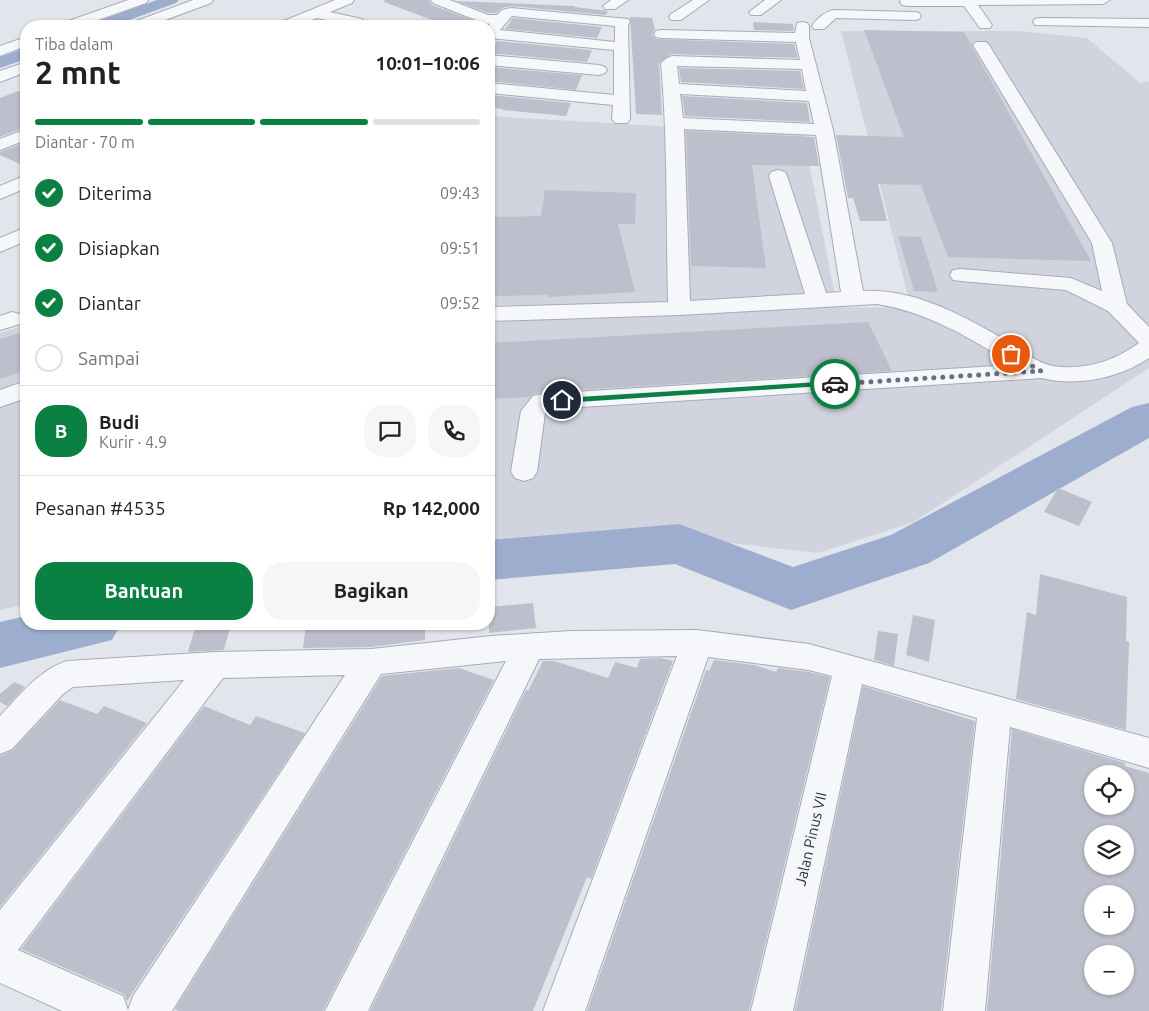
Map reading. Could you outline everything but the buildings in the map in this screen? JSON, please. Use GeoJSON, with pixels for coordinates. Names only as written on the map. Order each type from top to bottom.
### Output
{"type":"FeatureCollection","features":[{"type":"Feature","properties":{"kind":"street"},"geometry":{"type":"LineString","coordinates":[[85,20],[141,0]]}},
{"type":"Feature","properties":{"kind":"street"},"geometry":{"type":"LineString","coordinates":[[152,20],[206,0]]}},
{"type":"Feature","properties":{"kind":"street"},"geometry":{"type":"LineString","coordinates":[[300,20],[347,0]]}},
{"type":"Feature","properties":{"kind":"street"},"geometry":{"type":"LineString","coordinates":[[438,0],[477,20]]}},
{"type":"Feature","properties":{"kind":"street"},"geometry":{"type":"LineString","coordinates":[[676,17],[702,0]]}},
{"type":"Feature","properties":{"kind":"street"},"geometry":{"type":"LineString","coordinates":[[756,12],[774,0]]}},
{"type":"Feature","properties":{"kind":"street"},"geometry":{"type":"LineString","coordinates":[[661,34],[808,30],[852,0]]}},
{"type":"Feature","properties":{"kind":"street"},"geometry":{"type":"LineString","coordinates":[[967,0],[985,25]]}},
{"type":"Feature","properties":{"kind":"street"},"geometry":{"type":"LineString","coordinates":[[906,1],[1102,0]]}},
{"type":"Feature","properties":{"kind":"street"},"geometry":{"type":"LineString","coordinates":[[833,14],[918,21],[906,1]]}},
{"type":"Feature","properties":{"kind":"street"},"geometry":{"type":"LineString","coordinates":[[495,24],[507,13],[514,12],[620,30]]}},
{"type":"Feature","properties":{"kind":"street"},"geometry":{"type":"LineString","coordinates":[[315,14],[346,20]]}},
{"type":"Feature","properties":{"kind":"street"},"geometry":{"type":"LineString","coordinates":[[1040,22],[1149,23]]}},
{"type":"Feature","properties":{"kind":"street"},"geometry":{"type":"LineString","coordinates":[[495,27],[620,30]]}},
{"type":"Feature","properties":{"kind":"street"},"geometry":{"type":"LineString","coordinates":[[580,98],[599,70],[620,30]]}},
{"type":"Feature","properties":{"kind":"street"},"geometry":{"type":"LineString","coordinates":[[620,30],[621,120]]}},
{"type":"Feature","properties":{"kind":"street"},"geometry":{"type":"LineString","coordinates":[[808,30],[808,65],[824,130],[853,297]]}},
{"type":"Feature","properties":{"kind":"street"},"geometry":{"type":"LineString","coordinates":[[0,51],[20,43]]}},
{"type":"Feature","properties":{"kind":"street"},"geometry":{"type":"LineString","coordinates":[[981,45],[1102,243],[1116,306]]}},
{"type":"Feature","properties":{"kind":"street"},"geometry":{"type":"LineString","coordinates":[[495,61],[599,70]]}},
{"type":"Feature","properties":{"kind":"street"},"geometry":{"type":"LineString","coordinates":[[679,308],[675,194],[675,123],[669,63],[672,61],[808,65]]}},
{"type":"Feature","properties":{"kind":"street"},"geometry":{"type":"LineString","coordinates":[[495,89],[622,102]]}},
{"type":"Feature","properties":{"kind":"street"},"geometry":{"type":"LineString","coordinates":[[672,89],[815,96]]}},
{"type":"Feature","properties":{"kind":"street"},"geometry":{"type":"LineString","coordinates":[[675,123],[824,130]]}},
{"type":"Feature","properties":{"kind":"street"},"geometry":{"type":"LineString","coordinates":[[0,145],[20,138]]}},
{"type":"Feature","properties":{"kind":"street"},"geometry":{"type":"LineString","coordinates":[[778,176],[817,299]]}},
{"type":"Feature","properties":{"kind":"street"},"geometry":{"type":"LineString","coordinates":[[0,193],[20,184]]}},
{"type":"Feature","properties":{"kind":"street"},"geometry":{"type":"LineString","coordinates":[[0,246],[20,236]]}},
{"type":"Feature","properties":{"kind":"street"},"geometry":{"type":"LineString","coordinates":[[961,275],[1071,284],[1116,306],[1149,340]]}},
{"type":"Feature","properties":{"kind":"street"},"geometry":{"type":"LineString","coordinates":[[495,314],[679,308],[877,297],[902,300],[938,313],[1041,371]]}},
{"type":"Feature","properties":{"kind":"street"},"geometry":{"type":"LineString","coordinates":[[524,472],[533,411],[542,402],[1041,371],[1067,375],[1109,368],[1141,354],[1149,347]]}},
{"type":"Feature","properties":{"kind":"street"},"geometry":{"type":"LineString","coordinates":[[0,399],[20,391]]}},
{"type":"Feature","properties":{"kind":"street"},"geometry":{"type":"LineString","coordinates":[[564,1011],[697,643]]}},
{"type":"Feature","properties":{"kind":"street"},"geometry":{"type":"LineString","coordinates":[[0,739],[52,684],[67,674],[215,665],[371,662],[491,649],[571,644],[697,643],[808,657],[850,667],[1149,753]]}},
{"type":"Feature","properties":{"kind":"street"},"geometry":{"type":"LineString","coordinates":[[346,1011],[529,647]]}},
{"type":"Feature","properties":{"kind":"street"},"geometry":{"type":"LineString","coordinates":[[148,1011],[371,662]]}},
{"type":"Feature","properties":{"kind":"street"},"geometry":{"type":"LineString","coordinates":[[0,941],[215,665]]}},
{"type":"Feature","properties":{"kind":"street","name":"Jalan Pinus VII"},"geometry":{"type":"LineString","coordinates":[[772,1011],[850,667]]}},
{"type":"Feature","properties":{"kind":"street"},"geometry":{"type":"LineString","coordinates":[[964,1011],[995,708]]}},
{"type":"Feature","properties":{"kind":"street"},"geometry":{"type":"LineString","coordinates":[[0,962],[108,1011]]}},
{"type":"Feature","properties":{"kind":"shaded area"},"geometry":{"type":"Polygon","coordinates":[[[841,31],[1020,31],[1087,38],[1140,83],[1149,81],[1149,368],[914,522],[818,553],[677,537],[495,552],[495,116],[660,126],[803,132],[837,307],[911,308],[841,31]]]}},
{"type":"Feature","properties":{"kind":"shaded area"},"geometry":{"type":"Polygon","coordinates":[[[20,327],[20,605],[0,610],[0,333],[20,327]]]}},
{"type":"Feature","properties":{"kind":"waterway"},"geometry":{"type":"LineString","coordinates":[[116,20],[171,0]]}},
{"type":"Feature","properties":{"kind":"waterway"},"geometry":{"type":"LineString","coordinates":[[0,63],[20,55]]}},
{"type":"Feature","properties":{"kind":"waterway"},"geometry":{"type":"LineString","coordinates":[[495,559],[679,544],[791,589],[910,549],[1149,418]]}},
{"type":"Feature","properties":{"kind":"waterway"},"geometry":{"type":"LineString","coordinates":[[0,645],[66,630]]}},
{"type":"Feature","properties":{"kind":"way so far"},"geometry":{"type":"LineString","coordinates":[[835,384],[1041,371],[1011,354]]}},
{"type":"Feature","properties":{"kind":"route"},"geometry":{"type":"LineString","coordinates":[[562,400],[835,384]]}}]}
